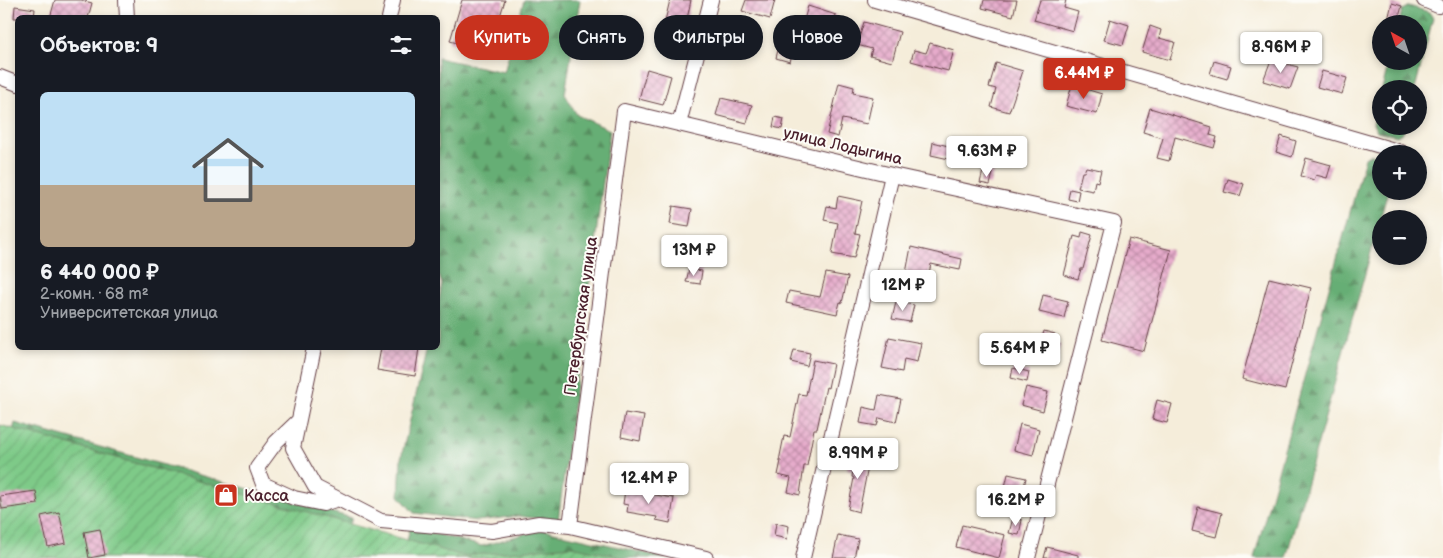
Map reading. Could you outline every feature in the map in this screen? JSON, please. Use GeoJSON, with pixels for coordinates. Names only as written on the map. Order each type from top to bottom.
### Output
{"type":"FeatureCollection","features":[{"type":"Feature","properties":{"kind":"street"},"geometry":{"type":"LineString","coordinates":[[126,0],[126,15]]}},
{"type":"Feature","properties":{"kind":"street"},"geometry":{"type":"LineString","coordinates":[[390,15],[393,0]]}},
{"type":"Feature","properties":{"kind":"street"},"geometry":{"type":"LineString","coordinates":[[678,124],[711,0]]}},
{"type":"Feature","properties":{"kind":"street"},"geometry":{"type":"LineString","coordinates":[[875,0],[1377,145]]}},
{"type":"Feature","properties":{"kind":"street"},"geometry":{"type":"LineString","coordinates":[[0,77],[15,83]]}},
{"type":"Feature","properties":{"kind":"street","name":"улица Лодыгина"},"geometry":{"type":"LineString","coordinates":[[624,111],[892,175],[1114,223],[1028,558]]}},
{"type":"Feature","properties":{"kind":"street","name":"Петербургская улица"},"geometry":{"type":"LineString","coordinates":[[570,526],[624,111]]}},
{"type":"Feature","properties":{"kind":"street"},"geometry":{"type":"LineString","coordinates":[[803,558],[892,175]]}},
{"type":"Feature","properties":{"kind":"street"},"geometry":{"type":"LineString","coordinates":[[314,350],[293,448],[315,487],[381,521],[492,531],[539,523],[570,526],[706,558]]}},
{"type":"Feature","properties":{"kind":"street"},"geometry":{"type":"LineString","coordinates":[[299,420],[276,442],[257,468],[263,484],[294,498],[323,504],[338,499]]}},
{"type":"Feature","properties":{"kind":"green space"},"geometry":{"type":"Polygon","coordinates":[[[524,0],[580,0],[578,15],[559,15],[559,60],[570,60],[565,94],[577,115],[610,130],[558,521],[518,516],[477,521],[414,513],[399,496],[401,458],[427,350],[440,350],[440,294],[442,284],[440,278],[440,58],[504,72],[507,60],[549,60],[549,15],[520,15],[524,0]]]}},
{"type":"Feature","properties":{"kind":"green space"},"geometry":{"type":"Polygon","coordinates":[[[1409,6],[1429,12],[1433,18],[1428,38],[1428,15],[1401,15],[1402,10],[1409,6]]]}},
{"type":"Feature","properties":{"kind":"green space"},"geometry":{"type":"Polygon","coordinates":[[[1387,70],[1420,70],[1417,80],[1384,80],[1387,70]]]}},
{"type":"Feature","properties":{"kind":"green space"},"geometry":{"type":"Polygon","coordinates":[[[1372,154],[1372,200],[1385,200],[1383,210],[1372,210],[1372,249],[1286,558],[1254,558],[1365,158],[1372,154]]]}},
{"type":"Feature","properties":{"kind":"green space"},"geometry":{"type":"Polygon","coordinates":[[[15,423],[352,518],[343,548],[6,453],[15,423]]]}},
{"type":"Feature","properties":{"kind":"green space"},"geometry":{"type":"Polygon","coordinates":[[[0,425],[463,556],[572,546],[625,558],[0,558],[0,425]]]}},
{"type":"Feature","properties":{"kind":"green space"},"geometry":{"type":"Polygon","coordinates":[[[410,527],[482,546],[541,529],[666,558],[445,558],[406,546],[410,527]]]}},
{"type":"Feature","properties":{"kind":"building"},"geometry":{"type":"Polygon","coordinates":[[[55,0],[81,0],[92,3],[89,15],[51,15],[55,0]]]}},
{"type":"Feature","properties":{"kind":"building"},"geometry":{"type":"Polygon","coordinates":[[[462,0],[505,0],[500,15],[458,15],[462,0]]]}},
{"type":"Feature","properties":{"kind":"building"},"geometry":{"type":"Polygon","coordinates":[[[670,0],[691,0],[688,15],[666,15],[670,0]]]}},
{"type":"Feature","properties":{"kind":"building"},"geometry":{"type":"Polygon","coordinates":[[[746,0],[775,0],[770,19],[763,17],[763,15],[742,11],[746,0]]]}},
{"type":"Feature","properties":{"kind":"building"},"geometry":{"type":"Polygon","coordinates":[[[984,0],[1017,0],[1013,16],[982,8],[984,0]]]}},
{"type":"Feature","properties":{"kind":"building"},"geometry":{"type":"Polygon","coordinates":[[[1040,0],[1066,0],[1064,8],[1078,12],[1073,31],[1034,20],[1040,0]]]}},
{"type":"Feature","properties":{"kind":"building"},"geometry":{"type":"Polygon","coordinates":[[[1392,3],[1402,6],[1400,15],[1389,15],[1392,3]]]}},
{"type":"Feature","properties":{"kind":"building"},"geometry":{"type":"Polygon","coordinates":[[[15,6],[35,9],[34,15],[15,15],[14,18],[15,6]]]}},
{"type":"Feature","properties":{"kind":"building"},"geometry":{"type":"Polygon","coordinates":[[[808,6],[836,15],[805,15],[808,6]]]}},
{"type":"Feature","properties":{"kind":"building"},"geometry":{"type":"Polygon","coordinates":[[[1110,19],[1129,25],[1123,45],[1104,40],[1110,19]]]}},
{"type":"Feature","properties":{"kind":"building"},"geometry":{"type":"Polygon","coordinates":[[[864,22],[900,32],[892,62],[870,56],[872,49],[861,46],[861,32],[864,22]]]}},
{"type":"Feature","properties":{"kind":"building"},"geometry":{"type":"Polygon","coordinates":[[[455,24],[455,42],[450,41],[455,24]]]}},
{"type":"Feature","properties":{"kind":"building"},"geometry":{"type":"Polygon","coordinates":[[[1150,26],[1161,30],[1159,38],[1175,42],[1170,60],[1142,52],[1150,26]]]}},
{"type":"Feature","properties":{"kind":"building"},"geometry":{"type":"Polygon","coordinates":[[[930,43],[954,50],[948,71],[911,61],[914,50],[926,53],[930,43]]]}},
{"type":"Feature","properties":{"kind":"building"},"geometry":{"type":"Polygon","coordinates":[[[1271,60],[1298,67],[1290,89],[1263,81],[1271,60]]]}},
{"type":"Feature","properties":{"kind":"building"},"geometry":{"type":"Polygon","coordinates":[[[1214,61],[1231,66],[1227,79],[1210,74],[1214,61]]]}},
{"type":"Feature","properties":{"kind":"building"},"geometry":{"type":"Polygon","coordinates":[[[996,63],[1023,71],[1009,112],[991,107],[996,89],[989,87],[996,63]]]}},
{"type":"Feature","properties":{"kind":"building"},"geometry":{"type":"Polygon","coordinates":[[[647,69],[671,76],[663,105],[639,99],[647,69]]]}},
{"type":"Feature","properties":{"kind":"building"},"geometry":{"type":"Polygon","coordinates":[[[1322,71],[1347,78],[1342,94],[1317,87],[1322,71]]]}},
{"type":"Feature","properties":{"kind":"building"},"geometry":{"type":"Polygon","coordinates":[[[839,83],[854,87],[853,93],[873,97],[867,124],[842,119],[838,137],[827,134],[839,83]]]}},
{"type":"Feature","properties":{"kind":"building"},"geometry":{"type":"Polygon","coordinates":[[[1072,85],[1102,94],[1097,114],[1066,106],[1072,85]]]}},
{"type":"Feature","properties":{"kind":"building"},"geometry":{"type":"Polygon","coordinates":[[[721,98],[752,105],[747,123],[716,115],[721,98]]]}},
{"type":"Feature","properties":{"kind":"building"},"geometry":{"type":"Polygon","coordinates":[[[1150,108],[1212,127],[1210,135],[1217,137],[1214,148],[1175,137],[1169,161],[1157,158],[1163,138],[1143,132],[1150,108]]]}},
{"type":"Feature","properties":{"kind":"building"},"geometry":{"type":"Polygon","coordinates":[[[775,117],[784,119],[782,129],[773,127],[775,117]]]}},
{"type":"Feature","properties":{"kind":"building"},"geometry":{"type":"Polygon","coordinates":[[[1281,136],[1296,141],[1292,157],[1276,152],[1281,136]]]}},
{"type":"Feature","properties":{"kind":"building"},"geometry":{"type":"Polygon","coordinates":[[[933,142],[952,147],[949,159],[931,155],[933,142]]]}},
{"type":"Feature","properties":{"kind":"building"},"geometry":{"type":"Polygon","coordinates":[[[1306,158],[1331,165],[1327,178],[1316,175],[1314,180],[1301,176],[1306,158]]]}},
{"type":"Feature","properties":{"kind":"building"},"geometry":{"type":"Polygon","coordinates":[[[1086,167],[1101,170],[1098,182],[1095,181],[1093,191],[1078,188],[1082,172],[1084,172],[1086,167]]]}},
{"type":"Feature","properties":{"kind":"building"},"geometry":{"type":"Polygon","coordinates":[[[983,171],[993,173],[990,185],[980,183],[983,171]]]}},
{"type":"Feature","properties":{"kind":"building"},"geometry":{"type":"Polygon","coordinates":[[[1228,179],[1244,184],[1240,196],[1224,192],[1228,179]]]}},
{"type":"Feature","properties":{"kind":"building"},"geometry":{"type":"Polygon","coordinates":[[[1070,189],[1079,191],[1077,201],[1068,199],[1070,189]]]}},
{"type":"Feature","properties":{"kind":"building"},"geometry":{"type":"Polygon","coordinates":[[[838,196],[862,201],[855,233],[860,234],[854,258],[832,254],[838,223],[824,220],[827,206],[836,208],[838,196]]]}},
{"type":"Feature","properties":{"kind":"building"},"geometry":{"type":"Polygon","coordinates":[[[673,206],[692,209],[689,227],[670,224],[673,206]]]}},
{"type":"Feature","properties":{"kind":"building"},"geometry":{"type":"Polygon","coordinates":[[[1082,232],[1092,235],[1083,269],[1081,269],[1078,279],[1064,275],[1074,236],[1081,238],[1082,232]]]}},
{"type":"Feature","properties":{"kind":"building"},"geometry":{"type":"Polygon","coordinates":[[[1129,239],[1171,250],[1144,351],[1102,340],[1129,239]]]}},
{"type":"Feature","properties":{"kind":"building"},"geometry":{"type":"Polygon","coordinates":[[[911,247],[962,259],[960,270],[931,264],[928,278],[906,273],[911,247]]]}},
{"type":"Feature","properties":{"kind":"building"},"geometry":{"type":"Polygon","coordinates":[[[689,269],[702,271],[700,284],[686,282],[689,269]]]}},
{"type":"Feature","properties":{"kind":"building"},"geometry":{"type":"Polygon","coordinates":[[[826,273],[848,277],[842,303],[840,302],[837,314],[786,303],[789,291],[820,297],[826,273]]]}},
{"type":"Feature","properties":{"kind":"building"},"geometry":{"type":"Polygon","coordinates":[[[1269,278],[1311,288],[1285,390],[1242,379],[1269,278]]]}},
{"type":"Feature","properties":{"kind":"building"},"geometry":{"type":"Polygon","coordinates":[[[1043,295],[1068,301],[1064,318],[1039,312],[1043,295]]]}},
{"type":"Feature","properties":{"kind":"building"},"geometry":{"type":"Polygon","coordinates":[[[896,302],[914,305],[910,322],[892,319],[896,302]]]}},
{"type":"Feature","properties":{"kind":"building"},"geometry":{"type":"Polygon","coordinates":[[[1044,331],[1055,334],[1053,342],[1060,344],[1057,357],[1038,352],[1044,331]]]}},
{"type":"Feature","properties":{"kind":"building"},"geometry":{"type":"Polygon","coordinates":[[[889,337],[921,343],[917,362],[904,359],[902,372],[882,368],[889,337]]]}},
{"type":"Feature","properties":{"kind":"building"},"geometry":{"type":"Polygon","coordinates":[[[381,350],[419,350],[415,376],[377,370],[381,350]]]}},
{"type":"Feature","properties":{"kind":"building"},"geometry":{"type":"Polygon","coordinates":[[[794,350],[810,353],[807,366],[791,362],[794,350]]]}},
{"type":"Feature","properties":{"kind":"building"},"geometry":{"type":"Polygon","coordinates":[[[813,360],[833,364],[817,429],[814,429],[807,466],[804,466],[800,495],[788,492],[791,478],[778,475],[781,461],[779,461],[784,436],[790,437],[799,394],[806,395],[813,360]]]}},
{"type":"Feature","properties":{"kind":"building"},"geometry":{"type":"Polygon","coordinates":[[[1013,368],[1029,372],[1027,382],[1011,378],[1013,368]]]}},
{"type":"Feature","properties":{"kind":"building"},"geometry":{"type":"Polygon","coordinates":[[[1026,387],[1048,392],[1043,411],[1021,405],[1026,387]]]}},
{"type":"Feature","properties":{"kind":"building"},"geometry":{"type":"Polygon","coordinates":[[[879,395],[901,399],[896,422],[879,418],[877,426],[860,423],[863,407],[876,410],[879,395]]]}},
{"type":"Feature","properties":{"kind":"building"},"geometry":{"type":"Polygon","coordinates":[[[1157,400],[1172,404],[1167,423],[1152,419],[1157,400]]]}},
{"type":"Feature","properties":{"kind":"building"},"geometry":{"type":"Polygon","coordinates":[[[625,413],[644,416],[640,441],[621,437],[625,413]]]}},
{"type":"Feature","properties":{"kind":"building"},"geometry":{"type":"Polygon","coordinates":[[[1020,424],[1039,429],[1033,455],[1014,450],[1020,424]]]}},
{"type":"Feature","properties":{"kind":"building"},"geometry":{"type":"Polygon","coordinates":[[[854,454],[870,457],[859,512],[848,509],[854,478],[852,477],[853,470],[847,469],[849,459],[852,459],[854,454]]]}},
{"type":"Feature","properties":{"kind":"building"},"geometry":{"type":"Polygon","coordinates":[[[1008,474],[1026,478],[1019,508],[1001,504],[1008,474]]]}},
{"type":"Feature","properties":{"kind":"building"},"geometry":{"type":"Polygon","coordinates":[[[625,490],[674,498],[670,523],[656,520],[657,517],[627,512],[628,505],[623,504],[625,490]]]}},
{"type":"Feature","properties":{"kind":"building"},"geometry":{"type":"Polygon","coordinates":[[[36,491],[38,504],[2,509],[0,496],[36,491]]]}},
{"type":"Feature","properties":{"kind":"building"},"geometry":{"type":"Polygon","coordinates":[[[1198,507],[1222,513],[1216,537],[1192,531],[1198,507]]]}},
{"type":"Feature","properties":{"kind":"building"},"geometry":{"type":"Polygon","coordinates":[[[59,512],[66,543],[48,547],[41,516],[59,512]]]}},
{"type":"Feature","properties":{"kind":"building"},"geometry":{"type":"Polygon","coordinates":[[[1013,518],[1022,520],[1019,535],[1009,533],[1013,518]]]}},
{"type":"Feature","properties":{"kind":"building"},"geometry":{"type":"Polygon","coordinates":[[[776,523],[789,526],[787,539],[774,536],[776,523]]]}},
{"type":"Feature","properties":{"kind":"building"},"geometry":{"type":"Polygon","coordinates":[[[962,525],[1005,535],[999,558],[956,547],[962,525]]]}},
{"type":"Feature","properties":{"kind":"building"},"geometry":{"type":"Polygon","coordinates":[[[100,529],[105,555],[89,558],[84,532],[100,529]]]}},
{"type":"Feature","properties":{"kind":"building"},"geometry":{"type":"Polygon","coordinates":[[[838,535],[858,539],[854,558],[833,558],[838,535]]]}},
{"type":"Feature","properties":{"kind":"building"},"geometry":{"type":"Polygon","coordinates":[[[1047,547],[1078,555],[1078,558],[1044,558],[1047,547]]]}},
{"type":"Feature","properties":{"kind":"place","name":"Касса"},"geometry":{"type":"Point","coordinates":[226,495]}}]}
